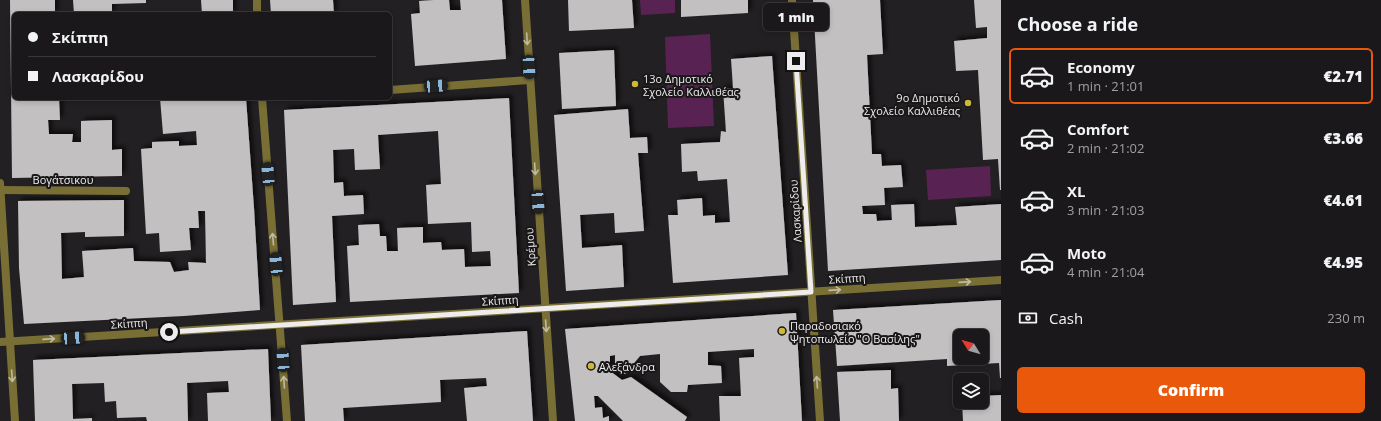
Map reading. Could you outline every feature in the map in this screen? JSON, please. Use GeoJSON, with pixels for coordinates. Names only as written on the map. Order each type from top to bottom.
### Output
{"type":"FeatureCollection","features":[{"type":"Feature","properties":{"kind":"street"},"geometry":{"type":"LineString","coordinates":[[257,0],[257,12]]}},
{"type":"Feature","properties":{"kind":"street","name":"Κρέμου"},"geometry":{"type":"LineString","coordinates":[[524,0],[553,421]]}},
{"type":"Feature","properties":{"kind":"street","name":"Λασκαρίδου"},"geometry":{"type":"LineString","coordinates":[[792,0],[820,421]]}},
{"type":"Feature","properties":{"kind":"street"},"geometry":{"type":"LineString","coordinates":[[392,90],[529,80]]}},
{"type":"Feature","properties":{"kind":"street"},"geometry":{"type":"LineString","coordinates":[[262,100],[287,421]]}},
{"type":"Feature","properties":{"kind":"street"},"geometry":{"type":"LineString","coordinates":[[0,183],[15,421]]}},
{"type":"Feature","properties":{"kind":"street","name":"Βογάτσικου"},"geometry":{"type":"LineString","coordinates":[[0,190],[126,191]]}},
{"type":"Feature","properties":{"kind":"street","name":"Σκίππη"},"geometry":{"type":"LineString","coordinates":[[0,342],[1001,280]]}},
{"type":"Feature","properties":{"kind":"shaded area"},"geometry":{"type":"Polygon","coordinates":[[[640,0],[675,0],[675,13],[641,15],[640,0]]]}},
{"type":"Feature","properties":{"kind":"shaded area"},"geometry":{"type":"Polygon","coordinates":[[[710,34],[714,126],[668,128],[665,37],[710,34]]]}},
{"type":"Feature","properties":{"kind":"shaded area"},"geometry":{"type":"Polygon","coordinates":[[[990,166],[991,196],[928,200],[926,170],[990,166]]]}},
{"type":"Feature","properties":{"kind":"building"},"geometry":{"type":"Polygon","coordinates":[[[10,0],[55,0],[55,12],[12,12],[12,100],[59,100],[60,120],[48,120],[49,134],[73,134],[72,142],[81,142],[81,121],[112,120],[112,150],[122,149],[122,176],[12,178],[10,0]]]}},
{"type":"Feature","properties":{"kind":"building"},"geometry":{"type":"Polygon","coordinates":[[[73,0],[146,0],[146,3],[112,4],[112,12],[74,12],[73,0]]]}},
{"type":"Feature","properties":{"kind":"building"},"geometry":{"type":"Polygon","coordinates":[[[201,0],[233,0],[233,12],[202,12],[201,0]]]}},
{"type":"Feature","properties":{"kind":"building"},"geometry":{"type":"Polygon","coordinates":[[[270,0],[333,0],[334,12],[271,12],[270,0]]]}},
{"type":"Feature","properties":{"kind":"building"},"geometry":{"type":"Polygon","coordinates":[[[449,0],[450,10],[461,10],[460,0],[502,0],[506,59],[415,66],[411,14],[420,13],[419,1],[449,0]]]}},
{"type":"Feature","properties":{"kind":"building"},"geometry":{"type":"Polygon","coordinates":[[[568,0],[632,0],[634,28],[569,31],[568,0]]]}},
{"type":"Feature","properties":{"kind":"building"},"geometry":{"type":"Polygon","coordinates":[[[681,0],[748,0],[748,13],[681,17],[681,0]]]}},
{"type":"Feature","properties":{"kind":"building"},"geometry":{"type":"Polygon","coordinates":[[[813,0],[880,0],[883,54],[867,55],[872,154],[881,154],[882,166],[901,165],[903,187],[884,188],[885,205],[862,206],[863,214],[876,214],[877,221],[892,220],[891,205],[914,204],[915,227],[957,225],[955,207],[1001,204],[1001,260],[828,271],[813,0]]]}},
{"type":"Feature","properties":{"kind":"building"},"geometry":{"type":"Polygon","coordinates":[[[974,0],[1001,0],[1001,190],[998,159],[983,160],[978,70],[956,71],[954,41],[987,38],[987,27],[976,28],[974,0]]]}},
{"type":"Feature","properties":{"kind":"building"},"geometry":{"type":"Polygon","coordinates":[[[614,50],[616,106],[562,109],[559,53],[614,50]]]}},
{"type":"Feature","properties":{"kind":"building"},"geometry":{"type":"Polygon","coordinates":[[[772,56],[788,275],[673,283],[668,215],[678,215],[677,200],[702,198],[703,216],[715,215],[715,223],[730,222],[727,179],[698,181],[697,171],[682,172],[681,144],[720,142],[721,131],[726,132],[723,89],[733,88],[731,59],[772,56]]]}},
{"type":"Feature","properties":{"kind":"building"},"geometry":{"type":"Polygon","coordinates":[[[509,98],[519,293],[350,302],[347,246],[359,245],[358,225],[379,224],[380,236],[386,236],[387,251],[398,251],[397,228],[423,227],[423,243],[441,242],[442,250],[464,249],[465,267],[491,266],[490,251],[472,252],[471,222],[428,224],[426,185],[441,184],[438,131],[378,135],[380,169],[355,170],[354,149],[333,150],[334,183],[343,182],[344,196],[363,195],[364,214],[332,216],[336,302],[293,305],[284,110],[509,98]]]}},
{"type":"Feature","properties":{"kind":"building"},"geometry":{"type":"Polygon","coordinates":[[[160,100],[246,100],[260,310],[184,316],[24,324],[19,268],[18,201],[124,200],[124,236],[85,237],[85,232],[61,233],[62,279],[84,277],[82,251],[133,248],[134,261],[170,262],[174,272],[189,270],[188,262],[206,263],[205,211],[198,211],[199,228],[189,228],[191,250],[160,252],[159,233],[146,234],[141,149],[152,148],[152,142],[179,141],[179,146],[197,145],[196,131],[163,134],[160,100]]]}},
{"type":"Feature","properties":{"kind":"building"},"geometry":{"type":"Polygon","coordinates":[[[628,109],[630,138],[647,137],[648,153],[638,153],[644,231],[615,233],[614,213],[580,215],[582,248],[622,245],[624,287],[566,291],[554,115],[628,109]]]}},
{"type":"Feature","properties":{"kind":"building"},"geometry":{"type":"Polygon","coordinates":[[[1001,300],[1001,378],[999,363],[989,364],[989,329],[953,329],[953,365],[964,365],[947,366],[947,359],[837,366],[833,310],[1001,300]]]}},
{"type":"Feature","properties":{"kind":"building"},"geometry":{"type":"Polygon","coordinates":[[[796,313],[802,421],[720,421],[719,396],[741,396],[739,358],[754,357],[754,349],[708,352],[708,365],[721,366],[722,383],[688,385],[687,392],[671,392],[660,382],[660,354],[640,356],[625,374],[615,367],[615,355],[610,356],[610,371],[622,380],[631,377],[687,417],[685,421],[623,421],[598,396],[594,396],[595,408],[602,407],[603,418],[609,416],[609,421],[575,421],[565,329],[796,313]]]}},
{"type":"Feature","properties":{"kind":"building"},"geometry":{"type":"Polygon","coordinates":[[[527,331],[533,421],[467,421],[464,388],[487,386],[486,378],[440,380],[441,402],[343,408],[344,421],[305,421],[301,345],[527,331]]]}},
{"type":"Feature","properties":{"kind":"building"},"geometry":{"type":"Polygon","coordinates":[[[268,349],[271,421],[208,421],[207,393],[229,392],[228,381],[187,383],[188,421],[147,421],[146,417],[117,418],[116,401],[105,402],[104,383],[72,384],[73,419],[92,418],[92,421],[35,421],[33,360],[268,349]]]}},
{"type":"Feature","properties":{"kind":"building"},"geometry":{"type":"Polygon","coordinates":[[[891,370],[891,389],[898,388],[899,421],[840,421],[837,372],[891,370]]]}},
{"type":"Feature","properties":{"kind":"building"},"geometry":{"type":"Polygon","coordinates":[[[1001,395],[1001,421],[963,421],[962,409],[989,409],[989,396],[1001,395]]]}},
{"type":"Feature","properties":{"kind":"place","name":"13ο Δημοτικό Σχολείο Καλλιθέας"},"geometry":{"type":"Point","coordinates":[635,84]}},
{"type":"Feature","properties":{"kind":"place","name":"9ο Δημοτικό Σχολείο Καλλιθέας"},"geometry":{"type":"Point","coordinates":[968,103]}},
{"type":"Feature","properties":{"kind":"place","name":"Παραδοσιακό Ψητοπωλείο \"Ο Βασίλης\""},"geometry":{"type":"Point","coordinates":[782,331]}},
{"type":"Feature","properties":{"kind":"place","name":"Αλεξάνδρα"},"geometry":{"type":"Point","coordinates":[591,366]}},
{"type":"Feature","properties":{"kind":"route"},"geometry":{"type":"LineString","coordinates":[[169,332],[811,292],[796,61]]}}]}
